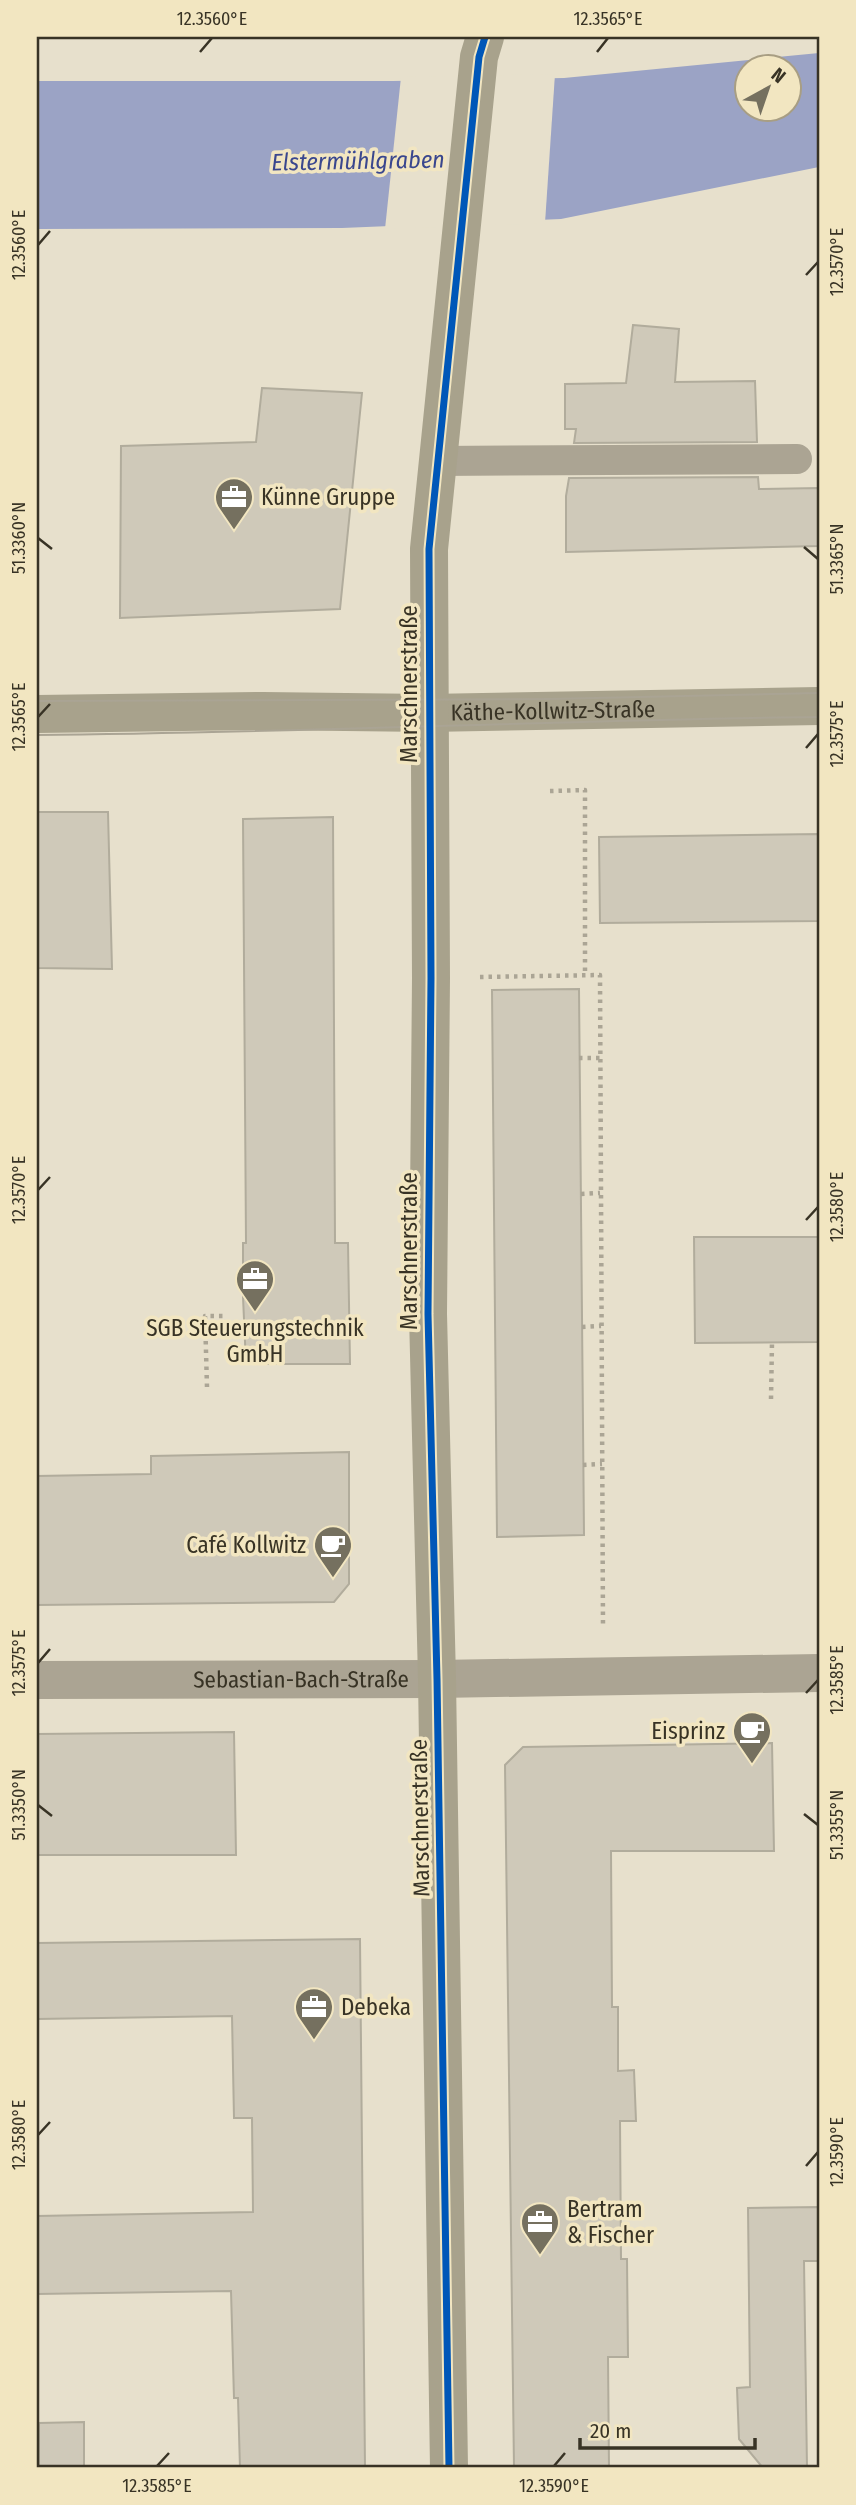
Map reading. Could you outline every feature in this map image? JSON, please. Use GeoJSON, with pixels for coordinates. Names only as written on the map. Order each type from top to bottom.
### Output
{"type":"FeatureCollection","features":[{"type":"Feature","properties":{"kind":"main road","name":"Marschnerstraße"},"geometry":{"type":"LineString","coordinates":[[449,2468],[437,1679],[428,1314],[431,978],[429,549],[436,461],[482,47]]}},
{"type":"Feature","properties":{"kind":"main road","name":"Käthe-Kollwitz-Straße"},"geometry":{"type":"LineString","coordinates":[[37,714],[263,711],[428,713],[819,706]]}},
{"type":"Feature","properties":{"kind":"street","name":"Sebastian-Bach-Straße"},"geometry":{"type":"LineString","coordinates":[[37,1680],[437,1679],[819,1673]]}},
{"type":"Feature","properties":{"kind":"lane"},"geometry":{"type":"LineString","coordinates":[[436,461],[796,459]]}},
{"type":"Feature","properties":{"kind":"path"},"geometry":{"type":"LineString","coordinates":[[550,791],[585,790],[585,975]]}},
{"type":"Feature","properties":{"kind":"path"},"geometry":{"type":"LineString","coordinates":[[431,978],[600,975],[603,1676]]}},
{"type":"Feature","properties":{"kind":"path"},"geometry":{"type":"LineString","coordinates":[[579,1058],[600,1058]]}},
{"type":"Feature","properties":{"kind":"path"},"geometry":{"type":"LineString","coordinates":[[581,1194],[600,1193]]}},
{"type":"Feature","properties":{"kind":"path"},"geometry":{"type":"LineString","coordinates":[[207,1387],[205,1316],[226,1316]]}},
{"type":"Feature","properties":{"kind":"path"},"geometry":{"type":"LineString","coordinates":[[582,1327],[601,1326]]}},
{"type":"Feature","properties":{"kind":"path"},"geometry":{"type":"LineString","coordinates":[[771,1399],[772,1342]]}},
{"type":"Feature","properties":{"kind":"path"},"geometry":{"type":"LineString","coordinates":[[583,1465],[602,1464]]}},
{"type":"Feature","properties":{"kind":"water","name":"Elstermühlgraben"},"geometry":{"type":"Polygon","coordinates":[[[819,53],[819,167],[561,219],[342,228],[37,229],[37,81],[564,78],[734,61],[734,122],[804,122],[804,54],[819,53]]]}},
{"type":"Feature","properties":{"kind":"pier"},"geometry":{"type":"Polygon","coordinates":[[[555,74],[545,223],[385,229],[401,77],[555,74]]]}},
{"type":"Feature","properties":{"kind":"building"},"geometry":{"type":"Polygon","coordinates":[[[633,325],[679,329],[675,382],[755,381],[757,442],[574,443],[576,429],[565,429],[565,384],[626,383],[633,325]]]}},
{"type":"Feature","properties":{"kind":"building","name":"Künne Gruppe"},"geometry":{"type":"Polygon","coordinates":[[[262,388],[362,393],[340,609],[120,618],[121,446],[256,442],[262,388]]]}},
{"type":"Feature","properties":{"kind":"building"},"geometry":{"type":"Polygon","coordinates":[[[758,477],[759,489],[819,488],[819,546],[566,552],[566,496],[569,478],[758,477]]]}},
{"type":"Feature","properties":{"kind":"building"},"geometry":{"type":"Polygon","coordinates":[[[37,812],[108,812],[112,969],[37,968],[37,812]]]}},
{"type":"Feature","properties":{"kind":"building"},"geometry":{"type":"Polygon","coordinates":[[[333,817],[335,1243],[348,1243],[350,1364],[246,1364],[243,1297],[243,1243],[246,1243],[243,819],[333,817]]]}},
{"type":"Feature","properties":{"kind":"building"},"geometry":{"type":"Polygon","coordinates":[[[819,834],[819,921],[600,923],[599,837],[819,834]]]}},
{"type":"Feature","properties":{"kind":"building"},"geometry":{"type":"Polygon","coordinates":[[[579,989],[584,1535],[497,1537],[492,990],[579,989]]]}},
{"type":"Feature","properties":{"kind":"building"},"geometry":{"type":"Polygon","coordinates":[[[694,1237],[819,1237],[819,1342],[695,1343],[694,1237]]]}},
{"type":"Feature","properties":{"kind":"building"},"geometry":{"type":"Polygon","coordinates":[[[349,1452],[349,1584],[334,1602],[37,1605],[37,1476],[151,1474],[151,1456],[349,1452]]]}},
{"type":"Feature","properties":{"kind":"building"},"geometry":{"type":"Polygon","coordinates":[[[234,1732],[236,1855],[37,1855],[37,1734],[234,1732]]]}},
{"type":"Feature","properties":{"kind":"building"},"geometry":{"type":"Polygon","coordinates":[[[772,1743],[774,1851],[611,1851],[612,2007],[618,2007],[618,2071],[634,2070],[636,2121],[620,2121],[621,2259],[627,2259],[628,2357],[608,2357],[609,2468],[514,2468],[505,1765],[523,1747],[772,1743]]]}},
{"type":"Feature","properties":{"kind":"building"},"geometry":{"type":"Polygon","coordinates":[[[360,1939],[365,2468],[240,2468],[238,2398],[234,2398],[231,2291],[37,2294],[37,2216],[253,2212],[252,2118],[234,2118],[232,2016],[37,2019],[37,1943],[360,1939]]]}},
{"type":"Feature","properties":{"kind":"building"},"geometry":{"type":"Polygon","coordinates":[[[819,2207],[819,2261],[804,2261],[807,2468],[763,2468],[739,2439],[737,2388],[750,2387],[748,2208],[819,2207]]]}},
{"type":"Feature","properties":{"kind":"building"},"geometry":{"type":"Polygon","coordinates":[[[84,2422],[84,2468],[39,2468],[39,2423],[84,2422]]]}},
{"type":"Feature","properties":{"kind":"tram line"},"geometry":{"type":"LineString","coordinates":[[37,701],[550,699],[819,693]]}},
{"type":"Feature","properties":{"kind":"tram line"},"geometry":{"type":"LineString","coordinates":[[37,735],[819,717]]}},
{"type":"Feature","properties":{"kind":"cycle path"},"geometry":{"type":"LineString","coordinates":[[449,2468],[437,1679],[428,1314],[431,978],[429,549],[479,57],[485,37]]}},
{"type":"Feature","properties":{"kind":"place","name":"Künne Gruppe"},"geometry":{"type":"Point","coordinates":[234,531]}},
{"type":"Feature","properties":{"kind":"place","name":"SGB Steuerungstechnik GmbH"},"geometry":{"type":"Point","coordinates":[255,1313]}},
{"type":"Feature","properties":{"kind":"place","name":"Café Kollwitz"},"geometry":{"type":"Point","coordinates":[333,1579]}},
{"type":"Feature","properties":{"kind":"place","name":"Eisprinz"},"geometry":{"type":"Point","coordinates":[752,1765]}},
{"type":"Feature","properties":{"kind":"place","name":"Debeka"},"geometry":{"type":"Point","coordinates":[314,2041]}},
{"type":"Feature","properties":{"kind":"place","name":"Bertram & Fischer"},"geometry":{"type":"Point","coordinates":[540,2256]}}]}
